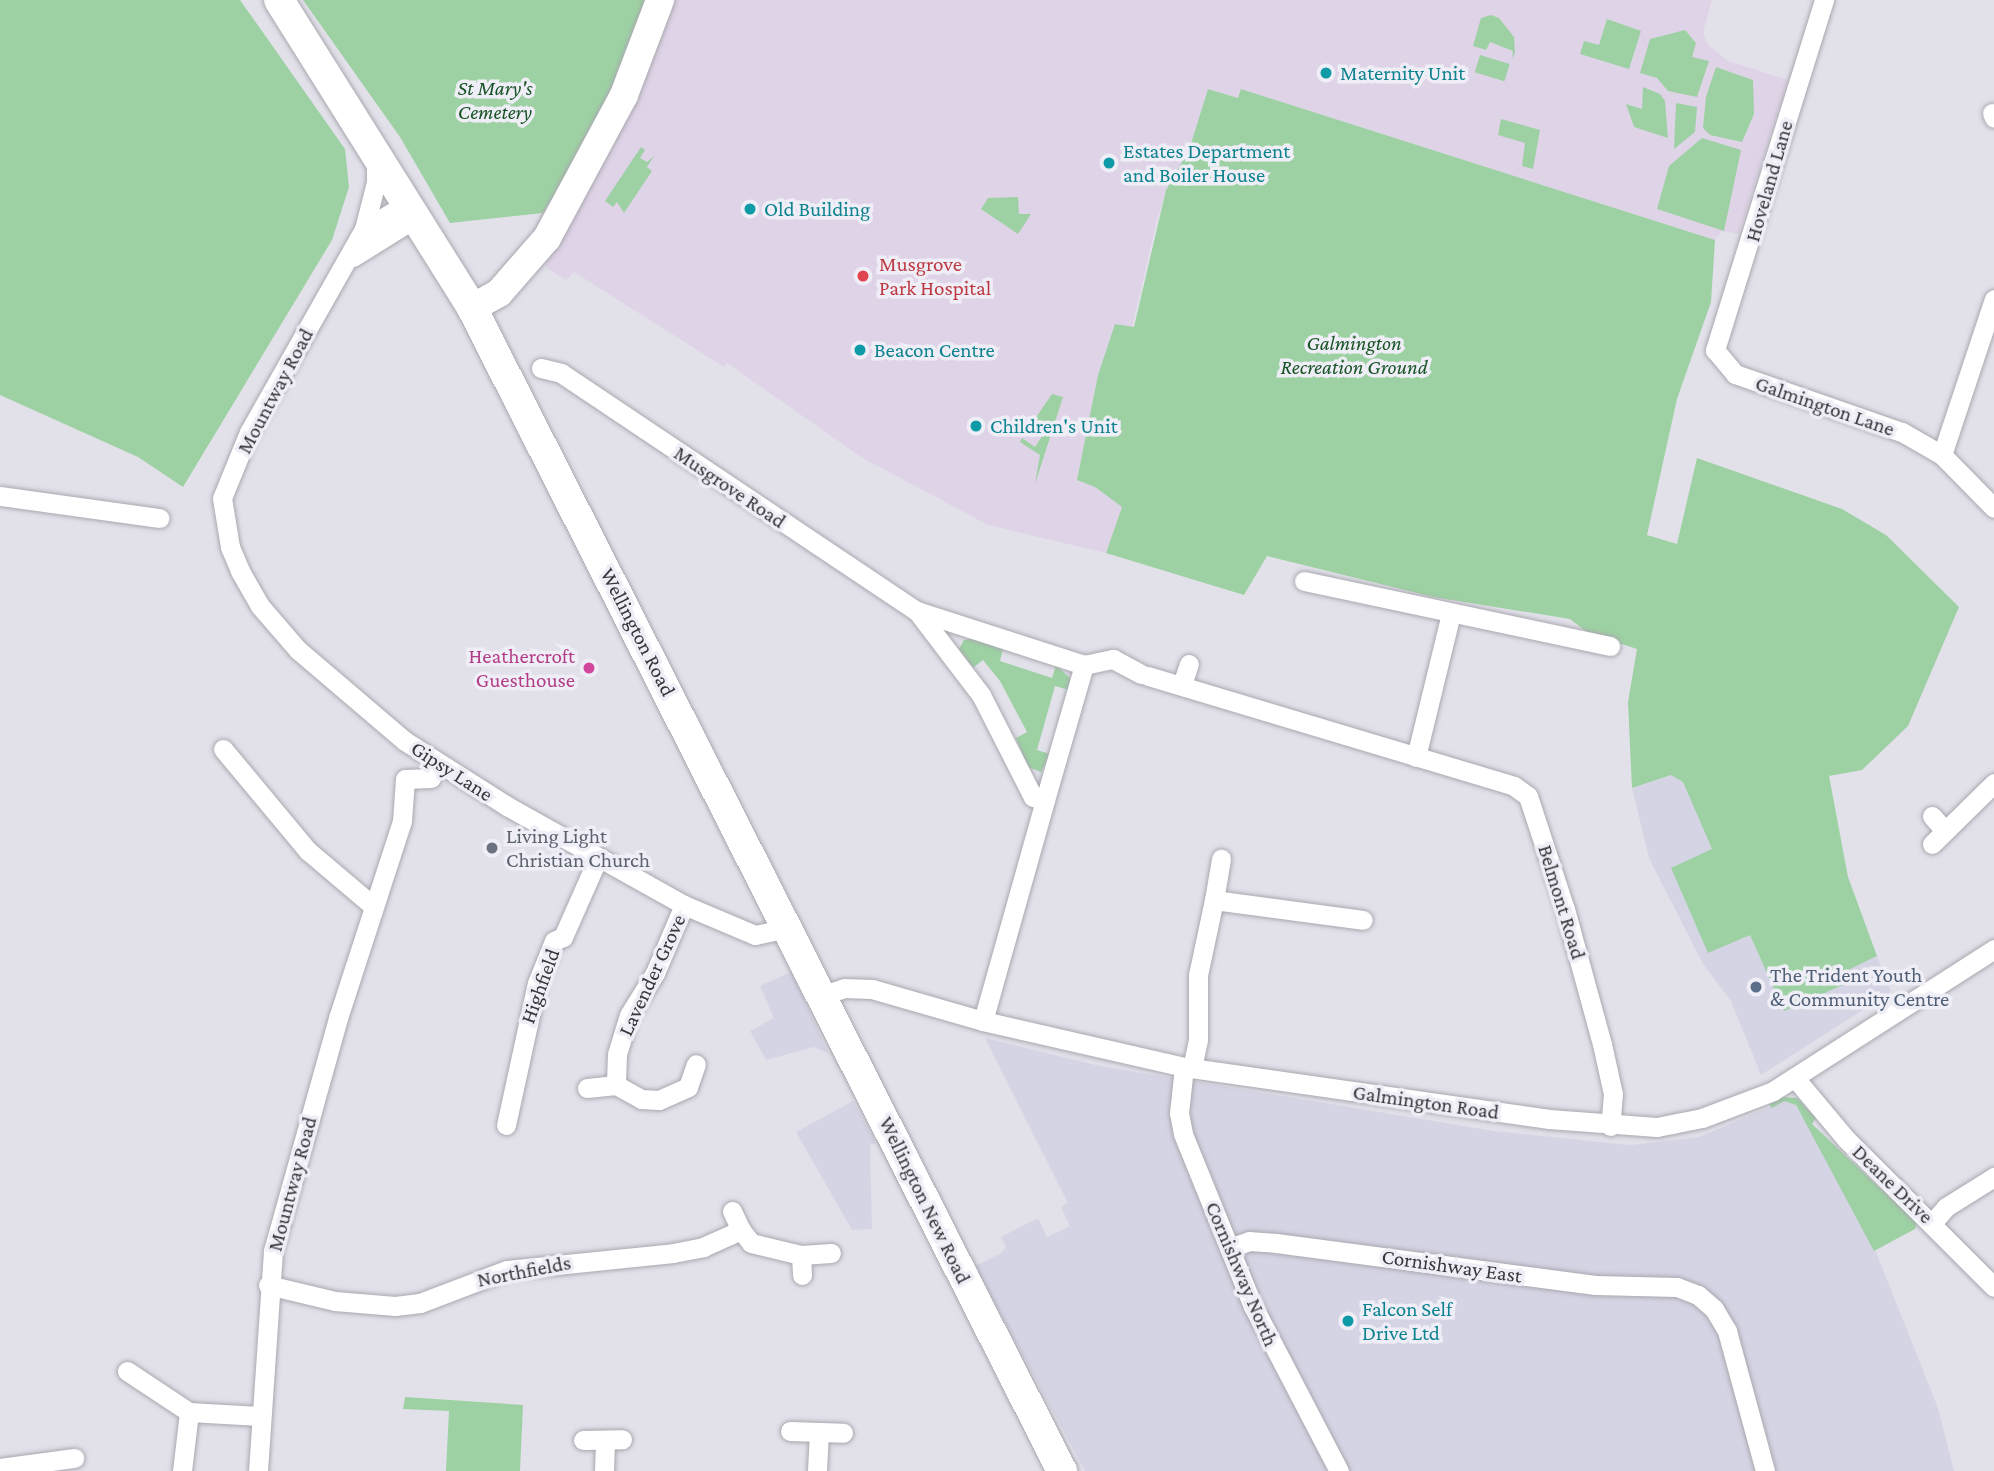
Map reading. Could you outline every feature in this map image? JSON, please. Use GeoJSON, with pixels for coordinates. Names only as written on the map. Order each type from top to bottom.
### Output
{"type":"FeatureCollection","features":[{"type":"Feature","properties":{"kind":"main road","name":"Wellington Road"},"geometry":{"type":"LineString","coordinates":[[279,0],[472,308],[789,928]]}},
{"type":"Feature","properties":{"kind":"main road","name":"Wellington New Road"},"geometry":{"type":"LineString","coordinates":[[789,928],[1062,1471]]}},
{"type":"Feature","properties":{"kind":"street"},"geometry":{"type":"LineString","coordinates":[[472,308],[499,293],[547,238],[624,95],[660,0]]}},
{"type":"Feature","properties":{"kind":"street","name":"Hoveland Lane"},"geometry":{"type":"LineString","coordinates":[[1719,359],[1716,340],[1736,292],[1824,0]]}},
{"type":"Feature","properties":{"kind":"street","name":"Mountway Road"},"geometry":{"type":"LineString","coordinates":[[376,152],[376,182],[364,229],[349,260],[249,432],[222,498],[230,547],[260,606],[298,650],[380,721]]}},
{"type":"Feature","properties":{"kind":"street","name":"Mountway Road"},"geometry":{"type":"LineString","coordinates":[[349,260],[413,210]]}},
{"type":"Feature","properties":{"kind":"street"},"geometry":{"type":"LineString","coordinates":[[364,229],[413,210]]}},
{"type":"Feature","properties":{"kind":"street"},"geometry":{"type":"LineString","coordinates":[[1942,455],[1994,299]]}},
{"type":"Feature","properties":{"kind":"street","name":"Galmington Lane"},"geometry":{"type":"LineString","coordinates":[[1719,359],[1735,374],[1850,411],[1942,455],[1994,508]]}},
{"type":"Feature","properties":{"kind":"street","name":"Musgrove Road"},"geometry":{"type":"LineString","coordinates":[[541,368],[561,373],[917,611],[1084,665],[1112,659],[1145,675],[1182,685],[1206,696]]}},
{"type":"Feature","properties":{"kind":"street"},"geometry":{"type":"LineString","coordinates":[[0,496],[159,519]]}},
{"type":"Feature","properties":{"kind":"street"},"geometry":{"type":"LineString","coordinates":[[1304,581],[1451,613],[1588,651],[1610,646]]}},
{"type":"Feature","properties":{"kind":"street","name":"Musgrove Road"},"geometry":{"type":"LineString","coordinates":[[917,611],[981,695],[1033,797],[1045,800]]}},
{"type":"Feature","properties":{"kind":"street"},"geometry":{"type":"LineString","coordinates":[[1416,757],[1451,613]]}},
{"type":"Feature","properties":{"kind":"street"},"geometry":{"type":"LineString","coordinates":[[1182,685],[1189,664]]}},
{"type":"Feature","properties":{"kind":"street"},"geometry":{"type":"LineString","coordinates":[[983,1021],[1084,665]]}},
{"type":"Feature","properties":{"kind":"street","name":"Belmont Road"},"geometry":{"type":"LineString","coordinates":[[1206,696],[1514,786],[1528,796],[1565,909],[1602,1044],[1614,1094],[1610,1126]]}},
{"type":"Feature","properties":{"kind":"street","name":"Gipsy Lane"},"geometry":{"type":"LineString","coordinates":[[380,721],[507,806],[684,905],[754,936],[789,928]]}},
{"type":"Feature","properties":{"kind":"street"},"geometry":{"type":"LineString","coordinates":[[222,749],[308,851],[373,906]]}},
{"type":"Feature","properties":{"kind":"street","name":"Mountway Road"},"geometry":{"type":"LineString","coordinates":[[258,1471],[268,1285],[289,1190],[373,906],[402,821],[405,779],[431,778]]}},
{"type":"Feature","properties":{"kind":"street"},"geometry":{"type":"LineString","coordinates":[[1932,816],[1939,838],[1994,783]]}},
{"type":"Feature","properties":{"kind":"street","name":"Highfield"},"geometry":{"type":"LineString","coordinates":[[506,1125],[537,983],[554,941],[564,937],[598,858]]}},
{"type":"Feature","properties":{"kind":"street","name":"Cornishway North"},"geometry":{"type":"LineString","coordinates":[[1220,859],[1198,975],[1198,1039],[1188,1067],[1179,1113],[1183,1134],[1229,1248],[1289,1379],[1339,1471]]}},
{"type":"Feature","properties":{"kind":"street"},"geometry":{"type":"LineString","coordinates":[[1214,900],[1363,920]]}},
{"type":"Feature","properties":{"kind":"street","name":"Lavender Grove"},"geometry":{"type":"LineString","coordinates":[[616,1085],[617,1054],[629,1015],[655,973],[684,905]]}},
{"type":"Feature","properties":{"kind":"street","name":"Galmington Road"},"geometry":{"type":"LineString","coordinates":[[823,995],[844,988],[872,989],[983,1021],[1188,1067],[1610,1126],[1657,1127],[1702,1118],[1742,1105],[1795,1078],[1994,949]]}},
{"type":"Feature","properties":{"kind":"street"},"geometry":{"type":"LineString","coordinates":[[587,1088],[616,1085],[642,1099],[659,1100],[694,1093],[696,1064]]}},
{"type":"Feature","properties":{"kind":"street","name":"Deane Drive"},"geometry":{"type":"LineString","coordinates":[[1795,1078],[1846,1139],[1933,1222],[1994,1287]]}},
{"type":"Feature","properties":{"kind":"street"},"geometry":{"type":"LineString","coordinates":[[1933,1222],[1946,1208],[1994,1177]]}},
{"type":"Feature","properties":{"kind":"street"},"geometry":{"type":"LineString","coordinates":[[732,1211],[751,1243],[801,1255],[831,1253]]}},
{"type":"Feature","properties":{"kind":"street","name":"Northfields"},"geometry":{"type":"LineString","coordinates":[[268,1285],[335,1301],[396,1306],[420,1303],[507,1270],[673,1253],[702,1247],[741,1230]]}},
{"type":"Feature","properties":{"kind":"street","name":"Cornishway East"},"geometry":{"type":"LineString","coordinates":[[1229,1248],[1249,1241],[1276,1242],[1595,1285],[1676,1287],[1698,1295],[1714,1309],[1727,1331],[1765,1471]]}},
{"type":"Feature","properties":{"kind":"street"},"geometry":{"type":"LineString","coordinates":[[801,1255],[802,1275]]}},
{"type":"Feature","properties":{"kind":"street"},"geometry":{"type":"LineString","coordinates":[[127,1371],[189,1412],[260,1416]]}},
{"type":"Feature","properties":{"kind":"street"},"geometry":{"type":"LineString","coordinates":[[182,1471],[189,1412]]}},
{"type":"Feature","properties":{"kind":"street"},"geometry":{"type":"LineString","coordinates":[[790,1431],[843,1433]]}},
{"type":"Feature","properties":{"kind":"street"},"geometry":{"type":"LineString","coordinates":[[817,1471],[818,1433]]}},
{"type":"Feature","properties":{"kind":"street"},"geometry":{"type":"LineString","coordinates":[[583,1440],[613,1439],[604,1471]]}},
{"type":"Feature","properties":{"kind":"street"},"geometry":{"type":"LineString","coordinates":[[0,1468],[74,1458]]}},
{"type":"Feature","properties":{"kind":"shaded area","name":"Musgrove Park Hospital"},"geometry":{"type":"Polygon","coordinates":[[[645,0],[1712,0],[1703,32],[1708,45],[1728,61],[1788,80],[1739,234],[1722,231],[1715,240],[1241,89],[1239,98],[1208,89],[1189,150],[1166,190],[1156,224],[1095,487],[1122,507],[1106,553],[988,525],[861,457],[727,363],[724,367],[574,272],[566,280],[547,268],[532,233],[625,61],[645,0]]]}},
{"type":"Feature","properties":{"kind":"shaded area"},"geometry":{"type":"Polygon","coordinates":[[[1671,775],[1683,782],[1784,1010],[1845,984],[1839,974],[1877,956],[1891,992],[1761,1075],[1731,1001],[1703,964],[1649,858],[1632,788],[1671,775]]]}},
{"type":"Feature","properties":{"kind":"shaded area"},"geometry":{"type":"Polygon","coordinates":[[[791,972],[829,1054],[814,1047],[766,1060],[750,1031],[774,1018],[760,986],[791,972]]]}},
{"type":"Feature","properties":{"kind":"shaded area"},"geometry":{"type":"Polygon","coordinates":[[[985,1038],[1100,1066],[1494,1131],[1630,1145],[1699,1137],[1784,1101],[1796,1105],[1872,1242],[1938,1408],[1954,1471],[1085,1471],[975,1266],[1001,1253],[1006,1247],[1001,1237],[1038,1218],[1047,1237],[1070,1226],[1061,1207],[1068,1203],[985,1038]]]}},
{"type":"Feature","properties":{"kind":"shaded area"},"geometry":{"type":"Polygon","coordinates":[[[853,1101],[876,1143],[870,1145],[872,1229],[852,1230],[796,1132],[853,1101]]]}},
{"type":"Feature","properties":{"kind":"green space"},"geometry":{"type":"Polygon","coordinates":[[[0,0],[240,0],[345,149],[349,187],[332,240],[183,487],[138,457],[0,395],[0,0]]]}},
{"type":"Feature","properties":{"kind":"green space","name":"St Mary's Cemetery"},"geometry":{"type":"Polygon","coordinates":[[[303,0],[645,0],[625,61],[574,165],[543,213],[450,223],[400,137],[303,0]]]}},
{"type":"Feature","properties":{"kind":"green space"},"geometry":{"type":"Polygon","coordinates":[[[1491,15],[1499,18],[1514,37],[1515,52],[1512,59],[1513,51],[1490,42],[1486,50],[1473,46],[1481,18],[1491,15]]]}},
{"type":"Feature","properties":{"kind":"green space"},"geometry":{"type":"Polygon","coordinates":[[[1607,19],[1641,31],[1629,69],[1580,54],[1584,41],[1599,45],[1607,19]]]}},
{"type":"Feature","properties":{"kind":"green space"},"geometry":{"type":"Polygon","coordinates":[[[1685,30],[1696,43],[1692,57],[1709,61],[1697,97],[1668,91],[1657,78],[1640,73],[1650,39],[1685,30]]]}},
{"type":"Feature","properties":{"kind":"green space"},"geometry":{"type":"Polygon","coordinates":[[[1480,55],[1510,64],[1504,81],[1475,72],[1480,55]]]}},
{"type":"Feature","properties":{"kind":"green space"},"geometry":{"type":"Polygon","coordinates":[[[1716,67],[1753,80],[1754,114],[1742,142],[1710,135],[1703,128],[1706,97],[1716,67]]]}},
{"type":"Feature","properties":{"kind":"green space"},"geometry":{"type":"Polygon","coordinates":[[[1643,87],[1660,94],[1665,101],[1668,138],[1634,127],[1626,104],[1642,109],[1643,87]]]}},
{"type":"Feature","properties":{"kind":"green space","name":"Galmington Recreation Ground"},"geometry":{"type":"Polygon","coordinates":[[[1208,89],[1238,98],[1241,89],[1715,240],[1711,302],[1677,399],[1647,535],[1677,544],[1697,458],[1842,509],[1886,535],[1959,607],[1908,726],[1862,770],[1829,776],[1848,877],[1877,956],[1840,974],[1845,984],[1784,1011],[1750,935],[1708,953],[1671,868],[1712,849],[1683,782],[1671,775],[1632,788],[1628,702],[1637,649],[1588,633],[1570,619],[1433,597],[1267,556],[1244,595],[1106,553],[1122,507],[1095,487],[1077,480],[1098,375],[1115,324],[1134,327],[1166,190],[1189,150],[1208,89]]]}},
{"type":"Feature","properties":{"kind":"green space"},"geometry":{"type":"Polygon","coordinates":[[[1676,103],[1697,107],[1695,132],[1674,149],[1676,103]]]}},
{"type":"Feature","properties":{"kind":"green space"},"geometry":{"type":"Polygon","coordinates":[[[1501,119],[1540,130],[1533,169],[1522,166],[1525,143],[1498,135],[1501,119]]]}},
{"type":"Feature","properties":{"kind":"green space"},"geometry":{"type":"Polygon","coordinates":[[[1702,138],[1741,150],[1724,231],[1657,209],[1669,166],[1702,138]]]}},
{"type":"Feature","properties":{"kind":"green space"},"geometry":{"type":"Polygon","coordinates":[[[641,147],[645,150],[640,158],[647,162],[654,156],[647,167],[652,171],[624,213],[617,202],[613,207],[605,201],[641,147]]]}},
{"type":"Feature","properties":{"kind":"green space"},"geometry":{"type":"Polygon","coordinates":[[[1018,197],[1019,214],[1031,214],[1018,234],[981,209],[988,198],[1018,197]]]}},
{"type":"Feature","properties":{"kind":"green space"},"geometry":{"type":"Polygon","coordinates":[[[1052,394],[1063,397],[1035,484],[1040,455],[1020,442],[1022,438],[1035,447],[1046,430],[1033,422],[1052,394]]]}},
{"type":"Feature","properties":{"kind":"green space"},"geometry":{"type":"Polygon","coordinates":[[[974,638],[1003,648],[1000,661],[1052,678],[1056,665],[1070,678],[1069,690],[1055,686],[1037,750],[1050,754],[1041,772],[1028,767],[1016,738],[1027,732],[1000,681],[983,660],[973,668],[959,649],[964,640],[974,638]]]}},
{"type":"Feature","properties":{"kind":"green space"},"geometry":{"type":"Polygon","coordinates":[[[1783,1097],[1797,1098],[1816,1118],[1812,1124],[1917,1223],[1915,1229],[1874,1251],[1796,1105],[1784,1101],[1772,1108],[1769,1104],[1783,1097]]]}},
{"type":"Feature","properties":{"kind":"green space"},"geometry":{"type":"Polygon","coordinates":[[[405,1397],[523,1405],[520,1471],[446,1471],[449,1411],[403,1409],[405,1397]]]}},
{"type":"Feature","properties":{"kind":"place","name":"Maternity Unit"},"geometry":{"type":"Point","coordinates":[1326,73]}},
{"type":"Feature","properties":{"kind":"place","name":"Estates Department and Boiler House"},"geometry":{"type":"Point","coordinates":[1109,163]}},
{"type":"Feature","properties":{"kind":"place","name":"Old Building"},"geometry":{"type":"Point","coordinates":[750,209]}},
{"type":"Feature","properties":{"kind":"place","name":"Musgrove Park Hospital"},"geometry":{"type":"Point","coordinates":[863,276]}},
{"type":"Feature","properties":{"kind":"place","name":"Beacon Centre"},"geometry":{"type":"Point","coordinates":[860,350]}},
{"type":"Feature","properties":{"kind":"place","name":"Children's Unit"},"geometry":{"type":"Point","coordinates":[976,426]}},
{"type":"Feature","properties":{"kind":"place","name":"Heathercroft Guesthouse"},"geometry":{"type":"Point","coordinates":[589,668]}},
{"type":"Feature","properties":{"kind":"place","name":"Living Light Christian Church"},"geometry":{"type":"Point","coordinates":[492,848]}},
{"type":"Feature","properties":{"kind":"place","name":"The Trident Youth & Community Centre"},"geometry":{"type":"Point","coordinates":[1756,987]}},
{"type":"Feature","properties":{"kind":"place","name":"Falcon Self Drive Ltd"},"geometry":{"type":"Point","coordinates":[1348,1321]}}]}
